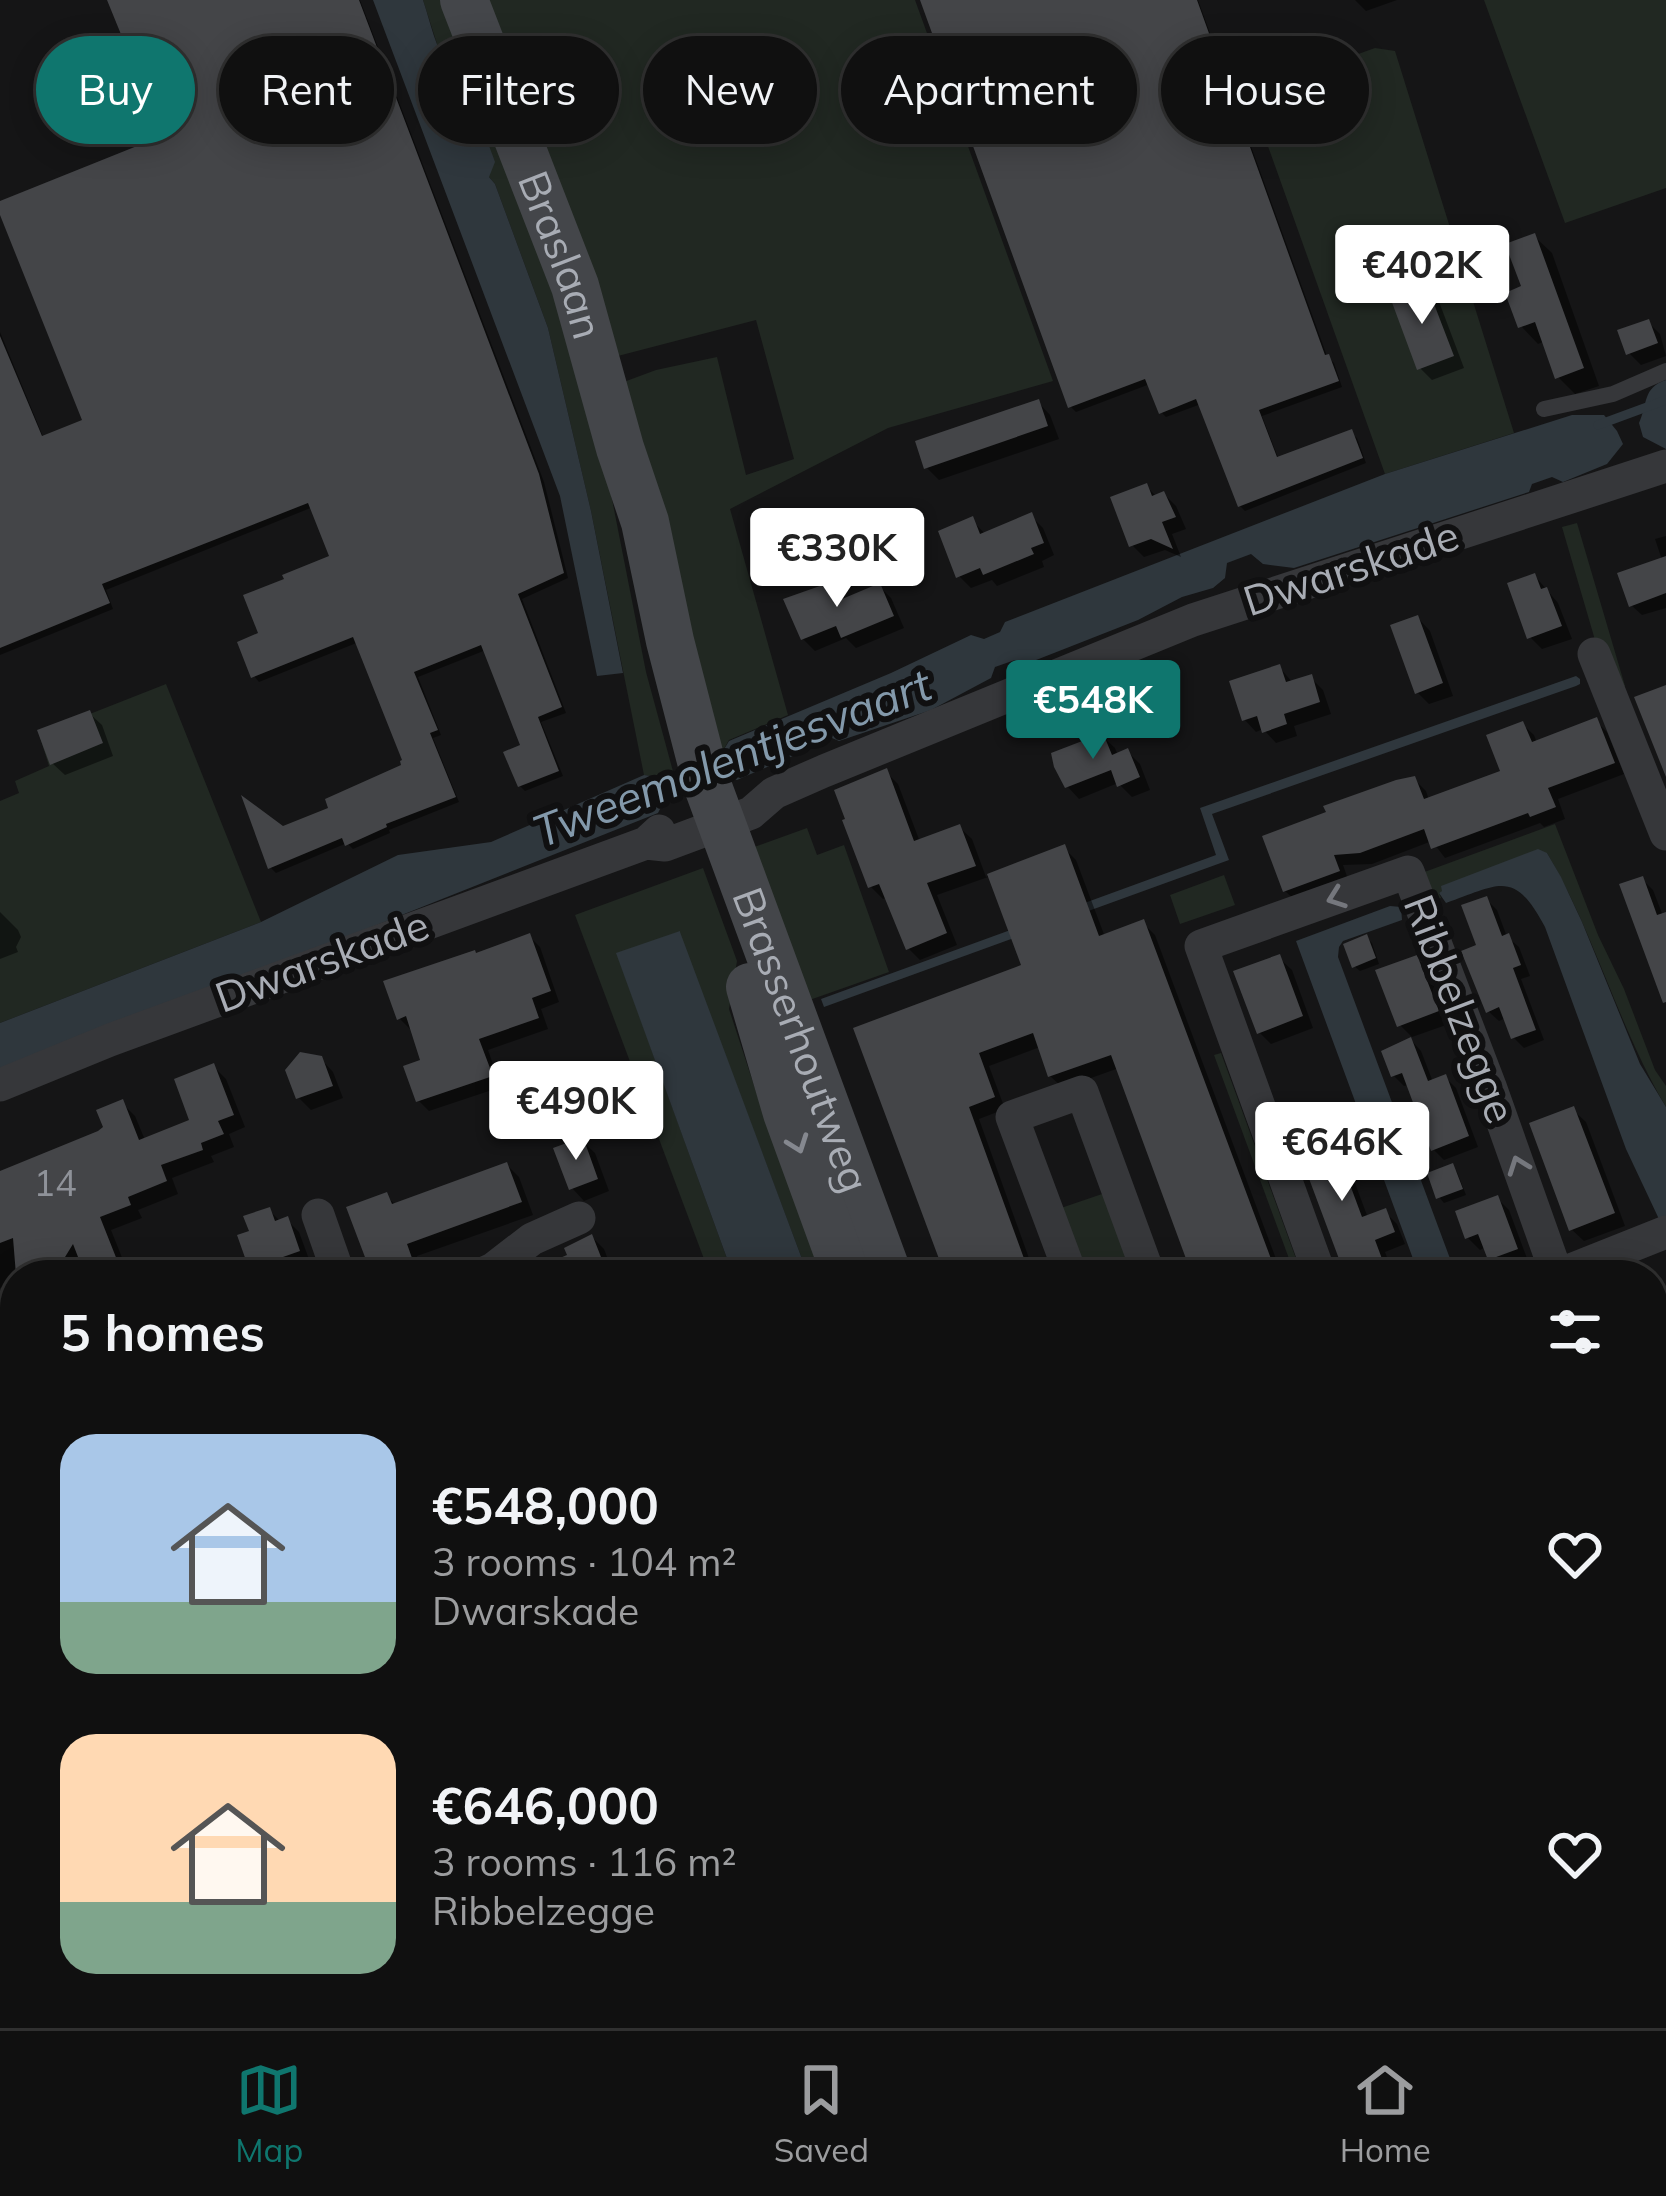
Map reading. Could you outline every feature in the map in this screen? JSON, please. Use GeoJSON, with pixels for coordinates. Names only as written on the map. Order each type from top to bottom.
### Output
{"type":"FeatureCollection","features":[{"type":"Feature","properties":{"kind":"main road","name":"Braslaan"},"geometry":{"type":"LineString","coordinates":[[464,0],[575,286],[620,448],[625,530],[648,649],[700,799]]}},
{"type":"Feature","properties":{"kind":"main road","name":"Brasserhoutweg"},"geometry":{"type":"LineString","coordinates":[[700,799],[787,1113],[841,1260]]}},
{"type":"Feature","properties":{"kind":"main road","name":"Brasserhoutweg"},"geometry":{"type":"LineString","coordinates":[[700,799],[882,1260]]}},
{"type":"Feature","properties":{"kind":"street","name":"Dwarskade"},"geometry":{"type":"LineString","coordinates":[[0,1085],[646,843],[700,799],[752,813],[774,793],[1192,620],[1666,466]]}},
{"type":"Feature","properties":{"kind":"street"},"geometry":{"type":"LineString","coordinates":[[1594,654],[1663,815]]}},
{"type":"Feature","properties":{"kind":"street","name":"Ribbelzegge"},"geometry":{"type":"LineString","coordinates":[[1315,1260],[1201,946],[1408,872],[1552,1260]]}},
{"type":"Feature","properties":{"kind":"street"},"geometry":{"type":"LineString","coordinates":[[1064,1260],[1012,1117],[1082,1091],[1144,1260]]}},
{"type":"Feature","properties":{"kind":"street"},"geometry":{"type":"LineString","coordinates":[[318,1215],[334,1260]]}},
{"type":"Feature","properties":{"kind":"street"},"geometry":{"type":"LineString","coordinates":[[506,1260],[532,1239],[579,1218]]}},
{"type":"Feature","properties":{"kind":"street"},"geometry":{"type":"LineString","coordinates":[[1595,1260],[1654,1237]]}},
{"type":"Feature","properties":{"kind":"lane"},"geometry":{"type":"LineString","coordinates":[[1544,410],[1613,394],[1666,371]]}},
{"type":"Feature","properties":{"kind":"shaded area"},"geometry":{"type":"Polygon","coordinates":[[[423,0],[448,0],[462,36],[434,36],[423,0]]]}},
{"type":"Feature","properties":{"kind":"shaded area"},"geometry":{"type":"Polygon","coordinates":[[[481,0],[915,0],[928,36],[841,36],[841,144],[967,144],[1053,381],[888,428],[730,509],[788,715],[729,740],[720,756],[621,383],[717,357],[746,475],[794,459],[756,320],[614,357],[535,144],[619,144],[619,36],[494,36],[481,0]]]}},
{"type":"Feature","properties":{"kind":"shaded area"},"geometry":{"type":"Polygon","coordinates":[[[1484,0],[1666,0],[1666,188],[1565,223],[1484,0]]]}},
{"type":"Feature","properties":{"kind":"shaded area"},"geometry":{"type":"Polygon","coordinates":[[[1369,50],[1395,51],[1514,433],[1385,474],[1267,144],[1369,144],[1369,50]]]}},
{"type":"Feature","properties":{"kind":"shaded area"},"geometry":{"type":"Polygon","coordinates":[[[480,144],[506,144],[610,489],[646,672],[674,775],[666,778],[644,775],[591,511],[548,328],[480,144]]]}},
{"type":"Feature","properties":{"kind":"shaded area"},"geometry":{"type":"Polygon","coordinates":[[[1577,523],[1625,686],[1616,689],[1595,640],[1562,527],[1577,523]]]}},
{"type":"Feature","properties":{"kind":"shaded area"},"geometry":{"type":"Polygon","coordinates":[[[166,684],[261,922],[0,1023],[0,801],[19,793],[15,781],[49,766],[39,734],[166,684]]]}},
{"type":"Feature","properties":{"kind":"shaded area"},"geometry":{"type":"Polygon","coordinates":[[[1555,824],[1655,1070],[1666,1086],[1666,1107],[1547,853],[1443,891],[1441,898],[1430,901],[1419,874],[1555,824]]]}},
{"type":"Feature","properties":{"kind":"shaded area"},"geometry":{"type":"Polygon","coordinates":[[[807,828],[817,855],[844,845],[889,972],[801,1003],[746,850],[807,828]]]}},
{"type":"Feature","properties":{"kind":"shaded area"},"geometry":{"type":"Polygon","coordinates":[[[703,868],[737,961],[729,1009],[766,1122],[830,1260],[802,1260],[679,932],[617,954],[728,1260],[704,1260],[575,915],[703,868]]]}},
{"type":"Feature","properties":{"kind":"shaded area"},"geometry":{"type":"Polygon","coordinates":[[[1224,875],[1235,905],[1180,924],[1170,895],[1224,875]]]}},
{"type":"Feature","properties":{"kind":"shaded area"},"geometry":{"type":"Polygon","coordinates":[[[1221,1053],[1297,1260],[1289,1260],[1214,1055],[1221,1053]]]}},
{"type":"Feature","properties":{"kind":"shaded area"},"geometry":{"type":"Polygon","coordinates":[[[1105,1193],[1129,1260],[1081,1260],[1061,1208],[1105,1193]]]}},
{"type":"Feature","properties":{"kind":"water"},"geometry":{"type":"Polygon","coordinates":[[[373,0],[423,0],[434,36],[418,36],[418,119],[394,56],[394,36],[387,36],[373,0]]]}},
{"type":"Feature","properties":{"kind":"water"},"geometry":{"type":"Polygon","coordinates":[[[427,144],[490,147],[495,162],[489,177],[548,328],[623,673],[597,676],[560,496],[427,144]]]}},
{"type":"Feature","properties":{"kind":"water"},"geometry":{"type":"Polygon","coordinates":[[[1666,380],[1666,449],[1643,437],[1639,423],[1649,392],[1666,380]]]}},
{"type":"Feature","properties":{"kind":"water"},"geometry":{"type":"Polygon","coordinates":[[[1572,415],[1604,415],[1617,431],[1623,444],[1607,464],[1563,482],[1552,477],[1532,484],[1529,492],[1294,568],[1263,564],[1251,554],[1227,563],[1225,578],[1213,588],[1026,664],[1015,660],[995,667],[991,678],[931,710],[839,741],[818,732],[802,738],[795,755],[737,780],[726,776],[664,801],[658,813],[0,1075],[0,1023],[261,922],[398,855],[491,842],[644,775],[666,778],[720,756],[729,741],[971,635],[984,639],[1000,632],[1005,622],[1385,474],[1572,415]]]}},
{"type":"Feature","properties":{"kind":"water"},"geometry":{"type":"Polygon","coordinates":[[[1576,676],[1580,684],[1576,686],[1212,814],[1229,860],[824,1007],[821,999],[1216,855],[1200,808],[1576,676]]]}},
{"type":"Feature","properties":{"kind":"water"},"geometry":{"type":"Polygon","coordinates":[[[1538,849],[1547,853],[1561,877],[1640,1064],[1666,1107],[1666,1234],[1626,1149],[1545,927],[1534,909],[1524,896],[1504,886],[1446,903],[1439,893],[1441,886],[1538,849]]]}},
{"type":"Feature","properties":{"kind":"water"},"geometry":{"type":"Polygon","coordinates":[[[1390,906],[1401,907],[1402,920],[1343,941],[1338,957],[1451,1260],[1413,1260],[1296,941],[1390,906]]]}},
{"type":"Feature","properties":{"kind":"water"},"geometry":{"type":"Polygon","coordinates":[[[680,931],[802,1260],[728,1260],[616,953],[680,931]]]}},
{"type":"Feature","properties":{"kind":"building"},"geometry":{"type":"Polygon","coordinates":[[[107,0],[359,0],[373,36],[219,36],[219,144],[394,144],[394,92],[539,474],[564,573],[518,594],[562,707],[538,717],[559,771],[518,787],[503,752],[520,745],[481,645],[414,672],[438,730],[430,733],[456,797],[345,846],[342,838],[268,869],[241,795],[283,826],[328,808],[325,799],[401,765],[402,760],[353,637],[251,678],[237,642],[258,633],[243,595],[329,556],[308,503],[102,584],[110,603],[0,648],[0,336],[42,436],[82,420],[0,215],[0,201],[136,144],[195,144],[195,36],[122,36],[107,0]]]}},
{"type":"Feature","properties":{"kind":"building"},"geometry":{"type":"Polygon","coordinates":[[[920,0],[1197,0],[1210,36],[1161,36],[1161,144],[1249,144],[1325,355],[1329,354],[1339,381],[1259,410],[1277,457],[1352,429],[1363,458],[1238,507],[1196,399],[1159,414],[1145,379],[1068,408],[972,144],[1137,144],[1137,36],[933,36],[920,0]]]}},
{"type":"Feature","properties":{"kind":"building"},"geometry":{"type":"Polygon","coordinates":[[[1535,233],[1584,368],[1555,379],[1535,322],[1518,328],[1505,293],[1521,286],[1505,244],[1535,233]]]}},
{"type":"Feature","properties":{"kind":"building"},"geometry":{"type":"Polygon","coordinates":[[[1426,283],[1454,356],[1417,370],[1390,297],[1426,283]]]}},
{"type":"Feature","properties":{"kind":"building"},"geometry":{"type":"Polygon","coordinates":[[[1649,319],[1658,343],[1626,355],[1617,330],[1649,319]]]}},
{"type":"Feature","properties":{"kind":"building"},"geometry":{"type":"Polygon","coordinates":[[[1039,399],[1048,426],[924,469],[915,441],[1039,399]]]}},
{"type":"Feature","properties":{"kind":"building"},"geometry":{"type":"Polygon","coordinates":[[[1147,483],[1152,496],[1164,491],[1176,517],[1162,522],[1173,549],[1151,539],[1129,547],[1110,497],[1147,483]]]}},
{"type":"Feature","properties":{"kind":"building"},"geometry":{"type":"Polygon","coordinates":[[[1032,512],[1044,543],[1031,548],[1034,554],[983,575],[980,568],[956,578],[938,531],[973,516],[980,534],[1032,512]]]}},
{"type":"Feature","properties":{"kind":"building"},"geometry":{"type":"Polygon","coordinates":[[[1666,556],[1666,593],[1629,607],[1617,573],[1666,556]]]}},
{"type":"Feature","properties":{"kind":"building"},"geometry":{"type":"Polygon","coordinates":[[[1535,573],[1541,589],[1547,587],[1562,626],[1527,639],[1507,583],[1535,573]]]}},
{"type":"Feature","properties":{"kind":"building"},"geometry":{"type":"Polygon","coordinates":[[[834,581],[842,599],[880,583],[894,616],[841,638],[836,626],[801,640],[783,599],[834,581]]]}},
{"type":"Feature","properties":{"kind":"building"},"geometry":{"type":"Polygon","coordinates":[[[1418,615],[1443,683],[1415,694],[1390,625],[1418,615]]]}},
{"type":"Feature","properties":{"kind":"building"},"geometry":{"type":"Polygon","coordinates":[[[1280,664],[1286,682],[1312,674],[1320,702],[1284,714],[1287,724],[1262,733],[1257,716],[1242,721],[1229,681],[1280,664]]]}},
{"type":"Feature","properties":{"kind":"building"},"geometry":{"type":"Polygon","coordinates":[[[1666,685],[1666,777],[1634,697],[1666,685]]]}},
{"type":"Feature","properties":{"kind":"building"},"geometry":{"type":"Polygon","coordinates":[[[90,710],[103,743],[50,765],[37,730],[90,710]]]}},
{"type":"Feature","properties":{"kind":"building"},"geometry":{"type":"Polygon","coordinates":[[[1597,717],[1615,763],[1548,788],[1556,807],[1431,849],[1424,829],[1360,853],[1334,855],[1340,871],[1283,892],[1262,836],[1326,812],[1323,806],[1396,780],[1415,776],[1424,799],[1500,771],[1486,735],[1523,721],[1532,742],[1597,717]]]}},
{"type":"Feature","properties":{"kind":"building"},"geometry":{"type":"Polygon","coordinates":[[[1103,733],[1112,755],[1128,748],[1140,777],[1117,787],[1111,770],[1065,788],[1051,753],[1103,733]]]}},
{"type":"Feature","properties":{"kind":"building"},"geometry":{"type":"Polygon","coordinates":[[[887,768],[914,841],[960,824],[976,866],[927,883],[947,933],[906,950],[879,884],[868,888],[834,790],[887,768]]]}},
{"type":"Feature","properties":{"kind":"building"},"geometry":{"type":"Polygon","coordinates":[[[1065,844],[1099,936],[1144,919],[1271,1260],[1186,1260],[1111,1055],[1048,1077],[1033,1033],[979,1053],[995,1097],[969,1107],[1025,1260],[939,1260],[853,1028],[1021,965],[987,874],[1065,844]]]}},
{"type":"Feature","properties":{"kind":"building"},"geometry":{"type":"Polygon","coordinates":[[[1643,876],[1657,915],[1666,912],[1663,1003],[1619,884],[1643,876]]]}},
{"type":"Feature","properties":{"kind":"building"},"geometry":{"type":"Polygon","coordinates":[[[1487,896],[1502,936],[1509,933],[1521,965],[1513,968],[1536,1030],[1511,1039],[1499,1007],[1486,1013],[1461,951],[1476,945],[1461,905],[1487,896]]]}},
{"type":"Feature","properties":{"kind":"building"},"geometry":{"type":"Polygon","coordinates":[[[530,933],[551,991],[532,998],[539,1018],[479,1039],[493,1076],[416,1102],[403,1066],[420,1060],[406,1016],[397,1020],[383,981],[530,933]]]}},
{"type":"Feature","properties":{"kind":"building"},"geometry":{"type":"Polygon","coordinates":[[[1367,934],[1376,958],[1352,968],[1343,944],[1367,934]]]}},
{"type":"Feature","properties":{"kind":"building"},"geometry":{"type":"Polygon","coordinates":[[[1280,954],[1303,1016],[1257,1034],[1233,971],[1280,954]]]}},
{"type":"Feature","properties":{"kind":"building"},"geometry":{"type":"Polygon","coordinates":[[[1417,955],[1439,1011],[1397,1027],[1375,970],[1417,955]]]}},
{"type":"Feature","properties":{"kind":"building"},"geometry":{"type":"Polygon","coordinates":[[[1411,1037],[1428,1081],[1446,1074],[1469,1136],[1431,1151],[1402,1073],[1391,1077],[1381,1051],[1411,1037]]]}},
{"type":"Feature","properties":{"kind":"building"},"geometry":{"type":"Polygon","coordinates":[[[300,1052],[322,1056],[333,1086],[296,1099],[285,1070],[300,1052]]]}},
{"type":"Feature","properties":{"kind":"building"},"geometry":{"type":"Polygon","coordinates":[[[214,1063],[234,1115],[218,1121],[224,1134],[201,1143],[203,1150],[161,1165],[167,1181],[128,1197],[131,1205],[100,1217],[117,1260],[79,1260],[73,1244],[63,1260],[15,1260],[13,1238],[0,1243],[0,1171],[98,1131],[103,1127],[96,1110],[123,1099],[139,1140],[189,1120],[174,1079],[214,1063]]]}},
{"type":"Feature","properties":{"kind":"building"},"geometry":{"type":"Polygon","coordinates":[[[1574,1106],[1615,1213],[1569,1231],[1529,1123],[1574,1106]]]}},
{"type":"Feature","properties":{"kind":"building"},"geometry":{"type":"Polygon","coordinates":[[[1326,1120],[1362,1217],[1386,1208],[1395,1232],[1375,1240],[1382,1260],[1339,1260],[1292,1133],[1326,1120]]]}},
{"type":"Feature","properties":{"kind":"building"},"geometry":{"type":"Polygon","coordinates":[[[583,1137],[598,1179],[569,1190],[553,1148],[583,1137]]]}},
{"type":"Feature","properties":{"kind":"building"},"geometry":{"type":"Polygon","coordinates":[[[507,1162],[522,1202],[407,1244],[412,1258],[366,1260],[346,1207],[387,1192],[392,1204],[507,1162]]]}},
{"type":"Feature","properties":{"kind":"building"},"geometry":{"type":"Polygon","coordinates":[[[1453,1163],[1463,1189],[1436,1199],[1427,1173],[1453,1163]]]}},
{"type":"Feature","properties":{"kind":"building"},"geometry":{"type":"Polygon","coordinates":[[[1498,1195],[1518,1249],[1488,1260],[1478,1234],[1465,1239],[1455,1211],[1498,1195]]]}},
{"type":"Feature","properties":{"kind":"building"},"geometry":{"type":"Polygon","coordinates":[[[270,1207],[275,1221],[288,1216],[300,1251],[274,1260],[246,1260],[237,1235],[249,1231],[243,1216],[270,1207]]]}},
{"type":"Feature","properties":{"kind":"building"},"geometry":{"type":"Polygon","coordinates":[[[592,1234],[602,1260],[555,1260],[567,1255],[564,1248],[592,1234]]]}},
{"type":"Feature","properties":{"kind":"waterway","name":"Tweemolentjesvaart"},"geometry":{"type":"LineString","coordinates":[[1598,425],[1666,400]]}}]}
